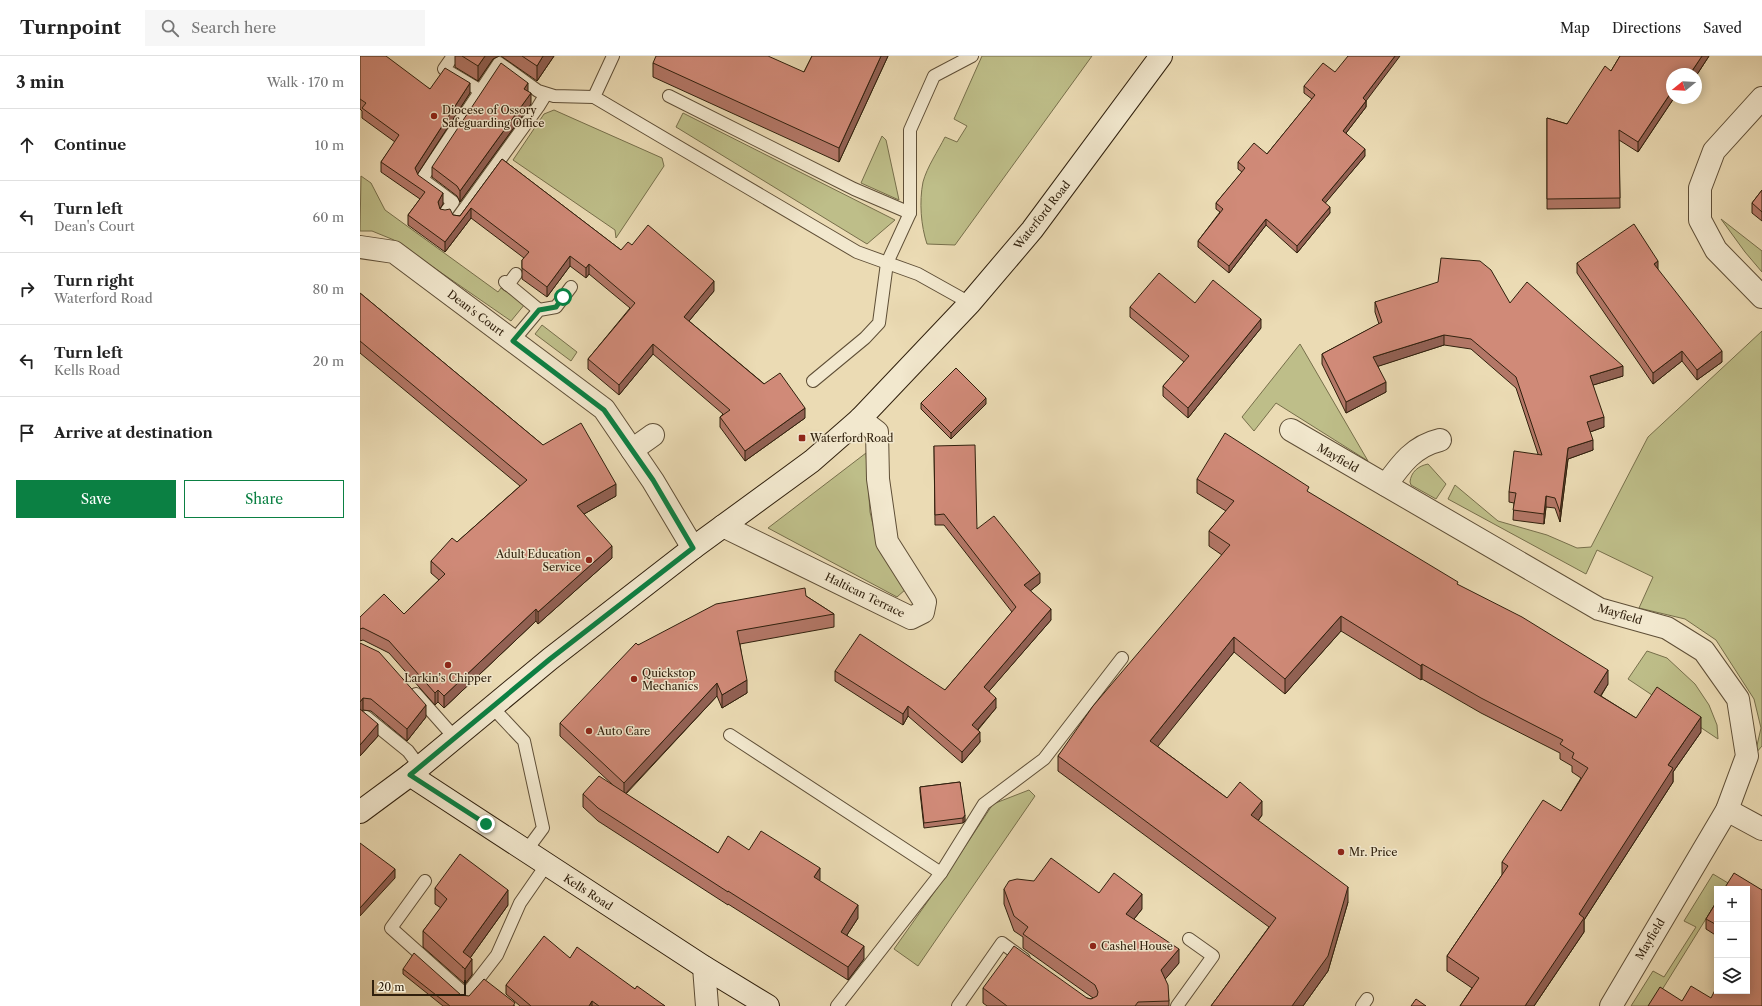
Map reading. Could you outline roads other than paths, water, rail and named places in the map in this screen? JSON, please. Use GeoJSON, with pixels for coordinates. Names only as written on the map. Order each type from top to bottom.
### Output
{"type":"FeatureCollection","features":[{"type":"Feature","properties":{"kind":"street","name":"Waterford Road"},"geometry":{"type":"LineString","coordinates":[[362,807],[415,771],[550,659],[693,548],[812,461],[860,419],[970,303],[1032,230],[1161,56]]}},
{"type":"Feature","properties":{"kind":"street"},"geometry":{"type":"LineString","coordinates":[[1762,98],[1714,151],[1700,188],[1700,220],[1716,250],[1762,297]]}},
{"type":"Feature","properties":{"kind":"street","name":"Dean's Court"},"geometry":{"type":"LineString","coordinates":[[360,247],[394,252],[604,410],[653,480],[693,548]]}},
{"type":"Feature","properties":{"kind":"street","name":"Haltican Terrace"},"geometry":{"type":"LineString","coordinates":[[723,526],[911,618],[923,612],[925,602],[887,542],[878,479],[877,432],[860,419]]}},
{"type":"Feature","properties":{"kind":"street","name":"Mayfield"},"geometry":{"type":"LineString","coordinates":[[1291,430],[1599,609],[1667,628],[1704,651],[1738,699],[1747,756],[1727,810],[1611,1006]]}},
{"type":"Feature","properties":{"kind":"street"},"geometry":{"type":"LineString","coordinates":[[632,450],[653,435]]}},
{"type":"Feature","properties":{"kind":"street"},"geometry":{"type":"LineString","coordinates":[[1386,485],[1403,461],[1426,443],[1440,440]]}},
{"type":"Feature","properties":{"kind":"street","name":"Kells Road"},"geometry":{"type":"LineString","coordinates":[[415,771],[526,851],[704,968],[768,1006]]}},
{"type":"Feature","properties":{"kind":"street"},"geometry":{"type":"LineString","coordinates":[[1727,810],[1762,829]]}},
{"type":"Feature","properties":{"kind":"street"},"geometry":{"type":"LineString","coordinates":[[704,968],[707,1006]]}},
{"type":"Feature","properties":{"kind":"lane"},"geometry":{"type":"LineString","coordinates":[[453,56],[444,69],[481,91]]}},
{"type":"Feature","properties":{"kind":"lane"},"geometry":{"type":"LineString","coordinates":[[594,97],[613,56]]}},
{"type":"Feature","properties":{"kind":"lane"},"geometry":{"type":"LineString","coordinates":[[813,381],[865,338],[878,323],[887,263],[910,213],[910,130],[934,76],[972,56]]}},
{"type":"Feature","properties":{"kind":"lane"},"geometry":{"type":"LineString","coordinates":[[445,213],[453,202],[422,179],[499,64],[538,91],[546,94],[554,96],[594,97],[857,252],[918,274],[970,303]]}},
{"type":"Feature","properties":{"kind":"lane"},"geometry":{"type":"LineString","coordinates":[[456,219],[546,94]]}},
{"type":"Feature","properties":{"kind":"lane"},"geometry":{"type":"LineString","coordinates":[[669,96],[854,189],[910,213]]}},
{"type":"Feature","properties":{"kind":"lane"},"geometry":{"type":"LineString","coordinates":[[516,274],[506,283],[539,310]]}},
{"type":"Feature","properties":{"kind":"lane"},"geometry":{"type":"LineString","coordinates":[[513,341],[539,310],[556,307],[571,287]]}},
{"type":"Feature","properties":{"kind":"lane"},"geometry":{"type":"LineString","coordinates":[[837,1006],[941,873],[984,804],[1044,759],[1122,658]]}},
{"type":"Feature","properties":{"kind":"lane"},"geometry":{"type":"LineString","coordinates":[[409,687],[455,738]]}},
{"type":"Feature","properties":{"kind":"lane"},"geometry":{"type":"LineString","coordinates":[[492,707],[524,741],[543,828],[526,851]]}},
{"type":"Feature","properties":{"kind":"lane"},"geometry":{"type":"LineString","coordinates":[[366,717],[408,751],[415,771]]}},
{"type":"Feature","properties":{"kind":"lane"},"geometry":{"type":"LineString","coordinates":[[730,735],[941,873]]}},
{"type":"Feature","properties":{"kind":"lane"},"geometry":{"type":"LineString","coordinates":[[425,881],[392,928],[466,995],[497,956],[520,903],[547,864]]}},
{"type":"Feature","properties":{"kind":"lane"},"geometry":{"type":"LineString","coordinates":[[1177,1006],[1213,956],[1189,939]]}},
{"type":"Feature","properties":{"kind":"lane"},"geometry":{"type":"LineString","coordinates":[[958,1006],[1002,944],[1034,966]]}},
{"type":"Feature","properties":{"kind":"place","name":"Diocese of Ossory Safeguarding Office"},"geometry":{"type":"Point","coordinates":[434,116]}},
{"type":"Feature","properties":{"kind":"place","name":"Waterford Road"},"geometry":{"type":"Point","coordinates":[802,438]}},
{"type":"Feature","properties":{"kind":"place","name":"Adult Education Service"},"geometry":{"type":"Point","coordinates":[589,560]}},
{"type":"Feature","properties":{"kind":"place","name":"Larkin’s Chipper"},"geometry":{"type":"Point","coordinates":[448,665]}},
{"type":"Feature","properties":{"kind":"place","name":"Quickstop Mechanics"},"geometry":{"type":"Point","coordinates":[634,679]}},
{"type":"Feature","properties":{"kind":"place","name":"Auto Care"},"geometry":{"type":"Point","coordinates":[589,731]}},
{"type":"Feature","properties":{"kind":"place","name":"Mr. Price"},"geometry":{"type":"Point","coordinates":[1341,852]}},
{"type":"Feature","properties":{"kind":"place","name":"Cashel House"},"geometry":{"type":"Point","coordinates":[1093,946]}}]}
